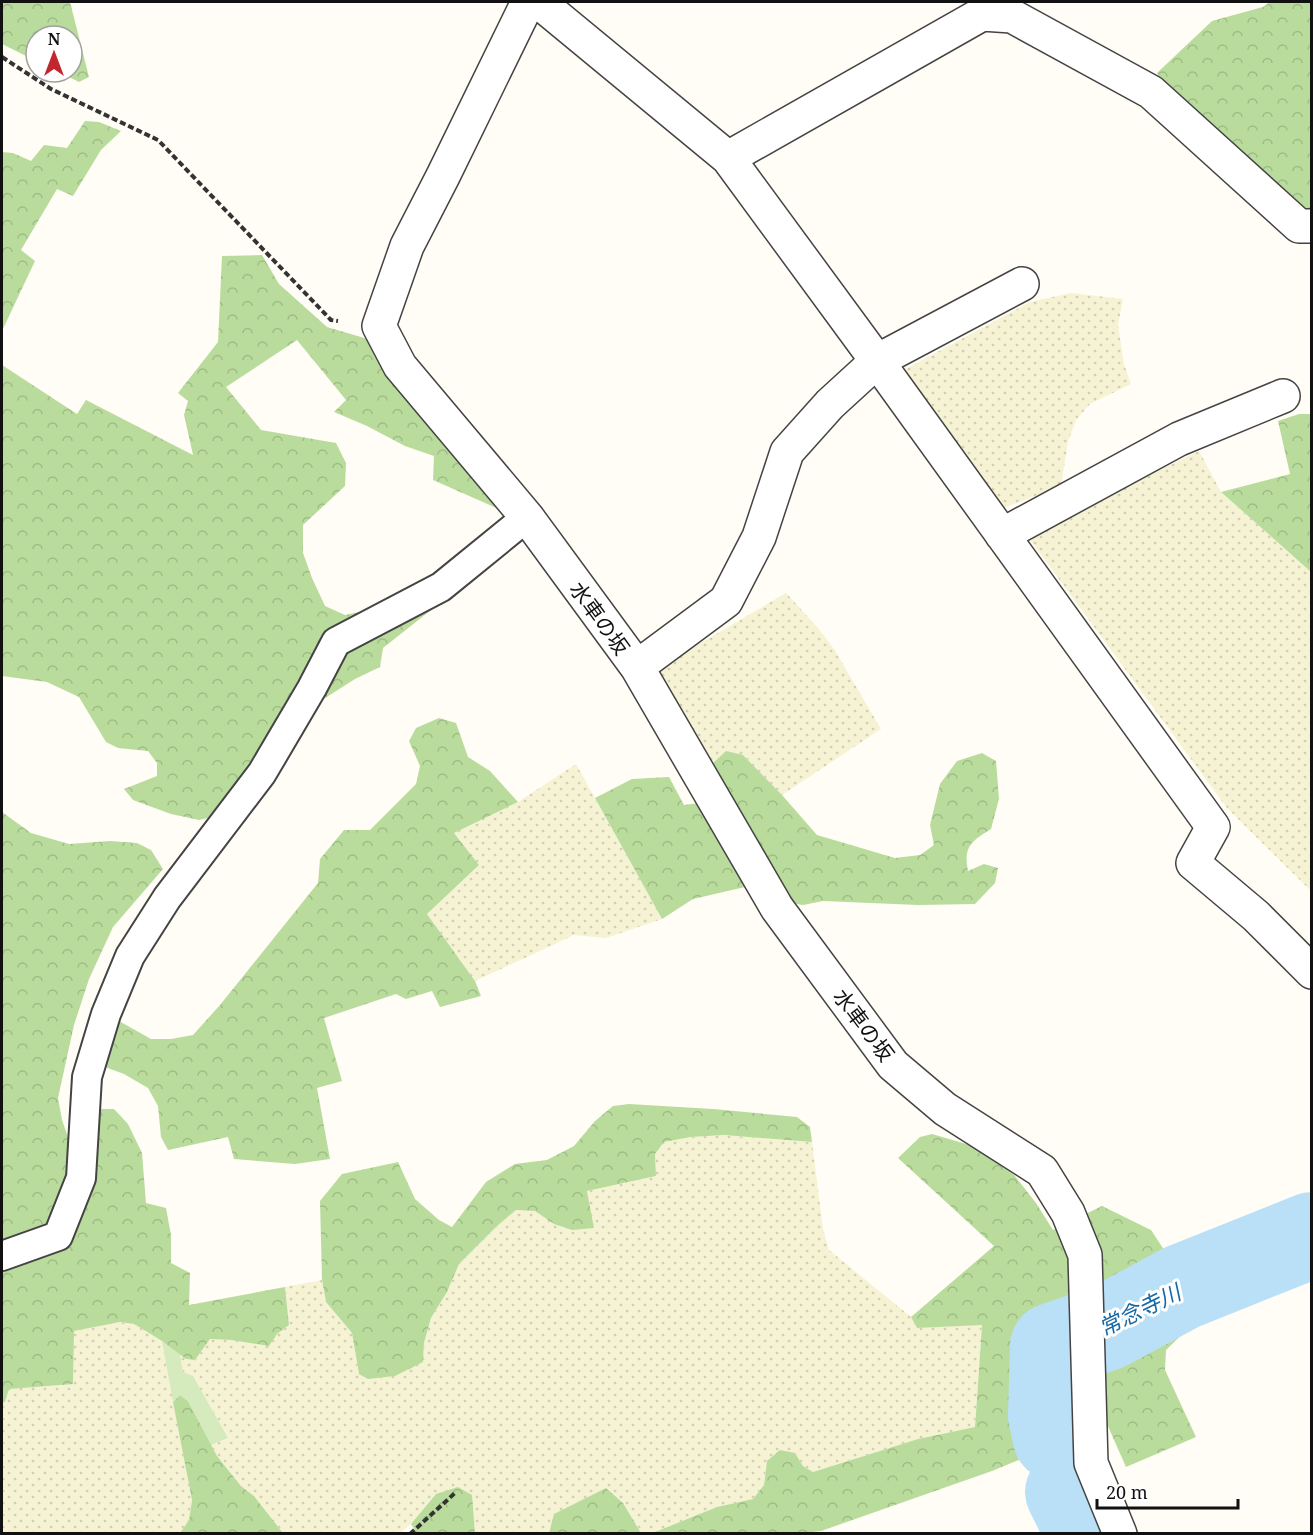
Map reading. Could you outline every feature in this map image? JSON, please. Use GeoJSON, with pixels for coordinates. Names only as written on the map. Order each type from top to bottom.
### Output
{"type":"FeatureCollection","features":[{"type":"Feature","properties":{"kind":"street"},"geometry":{"type":"LineString","coordinates":[[379,326],[407,246],[528,2]]}},
{"type":"Feature","properties":{"kind":"street"},"geometry":{"type":"LineString","coordinates":[[540,2],[728,158],[1214,827],[1193,863],[1256,915],[1311,972]]}},
{"type":"Feature","properties":{"kind":"street"},"geometry":{"type":"LineString","coordinates":[[728,158],[990,8],[1012,16],[1151,92],[1299,226],[1311,226]]}},
{"type":"Feature","properties":{"kind":"street"},"geometry":{"type":"LineString","coordinates":[[637,668],[726,601],[759,537],[787,452],[830,404],[877,361],[1022,284]]}},
{"type":"Feature","properties":{"kind":"street","name":"水車の坂"},"geometry":{"type":"LineString","coordinates":[[379,326],[400,366],[527,517],[637,668],[777,908],[893,1065],[945,1109],[1042,1171],[1068,1213],[1085,1255],[1091,1463],[1120,1533]]}},
{"type":"Feature","properties":{"kind":"street"},"geometry":{"type":"LineString","coordinates":[[1002,535],[1179,439],[1283,396]]}},
{"type":"Feature","properties":{"kind":"lane"},"geometry":{"type":"LineString","coordinates":[[2,1256],[58,1236],[81,1178],[87,1077],[106,1014],[130,956],[167,898],[262,773],[336,642],[441,587],[527,517]]}},
{"type":"Feature","properties":{"kind":"path"},"geometry":{"type":"LineString","coordinates":[[2,57],[51,89],[159,140],[331,321],[379,326]]}},
{"type":"Feature","properties":{"kind":"path"},"geometry":{"type":"LineString","coordinates":[[410,1533],[455,1493]]}},
{"type":"Feature","properties":{"kind":"shaded area"},"geometry":{"type":"Polygon","coordinates":[[[1071,293],[1123,299],[1118,325],[1124,364],[1131,384],[1090,404],[1076,420],[1068,442],[1061,486],[1004,508],[902,371],[1030,302],[1071,293]]]}},
{"type":"Feature","properties":{"kind":"shaded area"},"geometry":{"type":"Polygon","coordinates":[[[1199,451],[1221,492],[1311,572],[1311,891],[1227,808],[1031,541],[1037,529],[1199,451]]]}},
{"type":"Feature","properties":{"kind":"shaded area"},"geometry":{"type":"Polygon","coordinates":[[[786,593],[834,649],[881,729],[782,795],[743,755],[710,766],[658,668],[786,593]]]}},
{"type":"Feature","properties":{"kind":"shaded area"},"geometry":{"type":"Polygon","coordinates":[[[576,764],[662,919],[606,938],[574,935],[475,981],[427,914],[479,865],[454,833],[518,802],[576,764]]]}},
{"type":"Feature","properties":{"kind":"shaded area"},"geometry":{"type":"Polygon","coordinates":[[[724,1135],[812,1142],[823,1229],[829,1250],[911,1317],[917,1328],[982,1324],[975,1427],[918,1439],[813,1472],[803,1466],[795,1453],[767,1461],[764,1485],[753,1499],[717,1507],[650,1534],[641,1533],[623,1503],[555,1514],[549,1533],[475,1533],[473,1517],[436,1494],[411,1524],[400,1533],[283,1533],[254,1496],[241,1486],[217,1456],[211,1445],[228,1438],[183,1372],[180,1354],[186,1359],[195,1360],[210,1339],[232,1340],[277,1334],[289,1325],[285,1287],[322,1280],[326,1302],[352,1333],[359,1374],[423,1362],[424,1343],[431,1318],[447,1292],[459,1264],[516,1210],[535,1211],[554,1224],[593,1228],[587,1191],[656,1176],[655,1154],[664,1142],[691,1137],[724,1135]]]}},
{"type":"Feature","properties":{"kind":"shaded area"},"geometry":{"type":"Polygon","coordinates":[[[120,1322],[134,1324],[162,1341],[192,1500],[189,1520],[180,1533],[2,1533],[2,1403],[5,1402],[8,1389],[73,1331],[120,1322]]]}},
{"type":"Feature","properties":{"kind":"green space"},"geometry":{"type":"Polygon","coordinates":[[[2,2],[70,2],[76,24],[24,24],[24,55],[2,44],[2,2]]]}},
{"type":"Feature","properties":{"kind":"green space"},"geometry":{"type":"Polygon","coordinates":[[[1270,2],[1311,2],[1311,208],[1301,213],[1183,109],[1157,73],[1212,21],[1263,7],[1270,2]]]}},
{"type":"Feature","properties":{"kind":"green space"},"geometry":{"type":"Polygon","coordinates":[[[84,57],[89,77],[84,80],[84,57]]]}},
{"type":"Feature","properties":{"kind":"green space"},"geometry":{"type":"Polygon","coordinates":[[[85,121],[99,122],[121,131],[101,150],[73,196],[57,189],[21,250],[35,261],[2,331],[2,152],[13,153],[31,161],[44,145],[67,148],[85,121]]]}},
{"type":"Feature","properties":{"kind":"green space"},"geometry":{"type":"Polygon","coordinates":[[[262,255],[279,284],[327,327],[371,340],[501,510],[433,480],[434,456],[405,446],[334,412],[346,400],[297,340],[226,387],[261,430],[336,443],[346,463],[345,486],[303,525],[303,553],[325,606],[345,615],[406,602],[431,610],[383,648],[380,667],[355,679],[322,700],[217,816],[199,820],[171,814],[133,800],[124,789],[157,776],[157,763],[148,751],[118,748],[106,742],[79,697],[47,682],[2,676],[2,365],[77,414],[86,400],[193,455],[184,415],[188,401],[178,393],[218,342],[222,256],[262,255]]]}},
{"type":"Feature","properties":{"kind":"green space"},"geometry":{"type":"Polygon","coordinates":[[[1299,414],[1311,414],[1311,572],[1221,492],[1290,474],[1278,421],[1299,414]]]}},
{"type":"Feature","properties":{"kind":"green space"},"geometry":{"type":"Polygon","coordinates":[[[439,718],[456,723],[468,757],[490,771],[518,802],[454,833],[479,865],[427,914],[475,981],[481,996],[440,1007],[432,991],[406,999],[396,994],[324,1018],[342,1081],[317,1088],[330,1159],[295,1164],[234,1159],[228,1137],[168,1150],[161,1137],[158,1106],[148,1088],[124,1074],[105,1067],[119,1021],[151,1039],[171,1039],[193,1035],[318,883],[320,859],[344,830],[370,830],[416,784],[420,766],[409,741],[416,728],[439,718]]]}},
{"type":"Feature","properties":{"kind":"green space"},"geometry":{"type":"Polygon","coordinates":[[[726,751],[743,755],[817,835],[895,858],[920,855],[934,845],[930,825],[940,784],[957,761],[982,753],[996,761],[999,799],[991,829],[970,845],[967,863],[968,871],[984,864],[998,868],[995,883],[975,904],[918,905],[823,901],[803,905],[758,898],[745,887],[693,899],[662,919],[595,798],[632,779],[669,777],[684,805],[699,803],[710,766],[726,751]]]}},
{"type":"Feature","properties":{"kind":"green space"},"geometry":{"type":"Polygon","coordinates":[[[2,812],[31,833],[69,844],[110,841],[137,843],[151,850],[163,869],[113,927],[89,979],[74,1025],[58,1098],[62,1120],[68,1137],[75,1142],[98,1109],[114,1109],[128,1124],[142,1153],[146,1203],[166,1208],[171,1235],[171,1263],[190,1273],[189,1305],[285,1287],[289,1325],[277,1334],[269,1346],[210,1339],[195,1360],[186,1359],[134,1324],[120,1322],[74,1331],[73,1384],[9,1389],[5,1402],[2,1403],[2,812]]]}},
{"type":"Feature","properties":{"kind":"green space"},"geometry":{"type":"Polygon","coordinates":[[[629,1104],[797,1117],[810,1127],[812,1142],[724,1135],[691,1137],[664,1142],[655,1154],[656,1176],[587,1191],[594,1228],[572,1230],[554,1224],[535,1211],[516,1210],[459,1264],[447,1292],[431,1318],[424,1343],[423,1362],[395,1376],[368,1379],[359,1374],[352,1333],[326,1302],[322,1280],[320,1201],[342,1174],[398,1162],[415,1199],[439,1220],[452,1227],[486,1182],[515,1164],[547,1160],[574,1146],[595,1121],[613,1106],[629,1104]]]}},
{"type":"Feature","properties":{"kind":"green space"},"geometry":{"type":"Polygon","coordinates":[[[932,1134],[973,1146],[1014,1175],[1053,1230],[1102,1206],[1151,1230],[1205,1312],[1166,1350],[1165,1370],[1196,1437],[1126,1467],[1107,1424],[992,1471],[821,1531],[795,1534],[650,1534],[717,1507],[753,1499],[764,1485],[767,1461],[780,1450],[795,1453],[803,1466],[813,1472],[918,1439],[975,1427],[982,1325],[917,1328],[911,1317],[994,1246],[898,1158],[920,1137],[932,1134]]]}},
{"type":"Feature","properties":{"kind":"green space"},"geometry":{"type":"Polygon","coordinates":[[[162,1341],[180,1354],[183,1372],[193,1376],[228,1438],[211,1445],[188,1401],[180,1395],[173,1402],[162,1341]]]}},
{"type":"Feature","properties":{"kind":"green space"},"geometry":{"type":"Polygon","coordinates":[[[180,1395],[188,1401],[217,1456],[241,1486],[254,1496],[283,1533],[180,1533],[189,1520],[192,1500],[173,1402],[180,1395]]]}},
{"type":"Feature","properties":{"kind":"green space"},"geometry":{"type":"Polygon","coordinates":[[[458,1487],[472,1495],[475,1533],[417,1533],[411,1524],[436,1494],[458,1487]]]}},
{"type":"Feature","properties":{"kind":"green space"},"geometry":{"type":"Polygon","coordinates":[[[606,1488],[623,1503],[641,1533],[549,1533],[554,1514],[606,1488]]]}},
{"type":"Feature","properties":{"kind":"waterway","name":"常念寺川"},"geometry":{"type":"LineString","coordinates":[[1056,1438],[1051,1416],[1053,1346],[1108,1327],[1182,1287],[1312,1235]]}},
{"type":"Feature","properties":{"kind":"waterway","name":"常念寺川"},"geometry":{"type":"LineString","coordinates":[[1068,1492],[1089,1534]]}}]}
